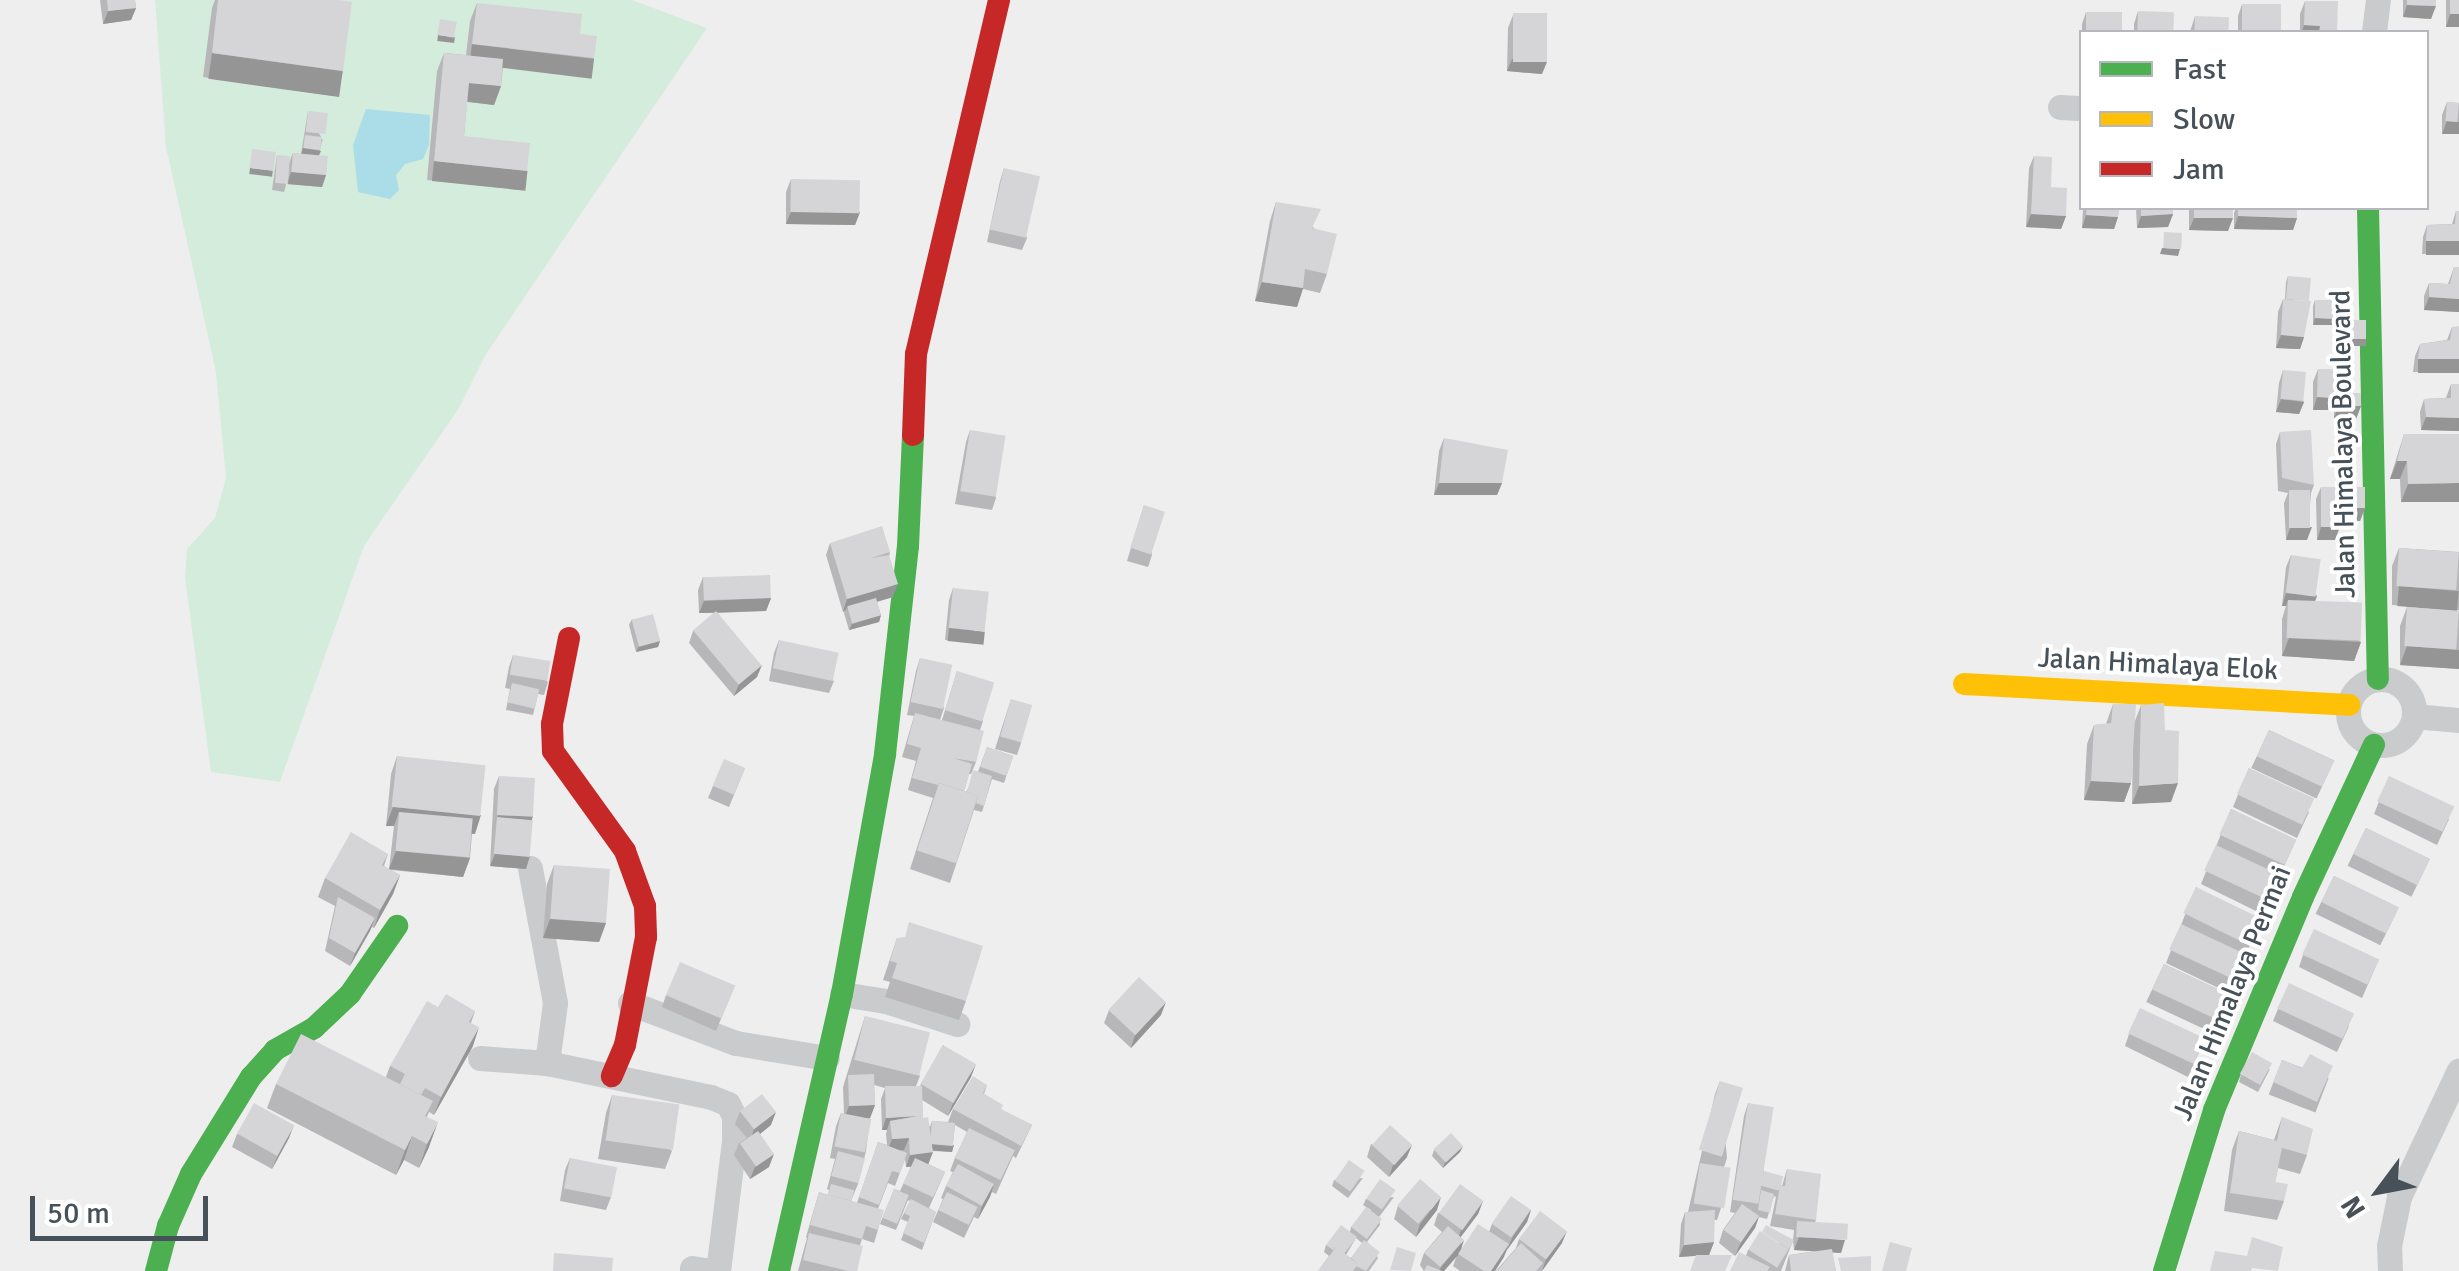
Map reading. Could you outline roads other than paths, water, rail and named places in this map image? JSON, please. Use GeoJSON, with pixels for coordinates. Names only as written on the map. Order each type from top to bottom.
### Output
{"type":"FeatureCollection","features":[{"type":"Feature","properties":{"kind":"street"},"geometry":{"type":"LineString","coordinates":[[778,1271],[842,994],[894,682],[908,546],[916,354],[999,0]]}},
{"type":"Feature","properties":{"kind":"street"},"geometry":{"type":"LineString","coordinates":[[2374,30],[2378,0]]}},
{"type":"Feature","properties":{"kind":"street","name":"Jalan Himalaya Boulevard"},"geometry":{"type":"LineString","coordinates":[[2368,210],[2378,679]]}},
{"type":"Feature","properties":{"kind":"street"},"geometry":{"type":"LineString","coordinates":[[568,638],[550,740],[553,751],[625,851],[642,891],[646,936],[630,1003],[625,1045],[612,1076]]}},
{"type":"Feature","properties":{"kind":"street"},"geometry":{"type":"LineString","coordinates":[[2378,679],[2400,685],[2413,704],[2414,716],[2405,736],[2396,742],[2374,745],[2355,734],[2349,704],[2359,687],[2378,679]]}},
{"type":"Feature","properties":{"kind":"street","name":"Jalan Himalaya Elok"},"geometry":{"type":"LineString","coordinates":[[1964,684],[2349,704]]}},
{"type":"Feature","properties":{"kind":"street"},"geometry":{"type":"LineString","coordinates":[[2414,716],[2459,720]]}},
{"type":"Feature","properties":{"kind":"street","name":"Jalan Himalaya Permai"},"geometry":{"type":"LineString","coordinates":[[2164,1271],[2214,1110],[2302,896],[2374,745]]}},
{"type":"Feature","properties":{"kind":"street"},"geometry":{"type":"LineString","coordinates":[[530,868],[555,1003],[547,1063]]}},
{"type":"Feature","properties":{"kind":"street"},"geometry":{"type":"LineString","coordinates":[[156,1271],[168,1226],[190,1174],[251,1078],[276,1050],[314,1028],[350,994],[396,926]]}},
{"type":"Feature","properties":{"kind":"street"},"geometry":{"type":"LineString","coordinates":[[842,994],[886,1001],[958,1024]]}},
{"type":"Feature","properties":{"kind":"street"},"geometry":{"type":"LineString","coordinates":[[630,1003],[736,1043],[827,1058]]}},
{"type":"Feature","properties":{"kind":"street"},"geometry":{"type":"LineString","coordinates":[[480,1058],[547,1063],[612,1076],[711,1097],[732,1109],[734,1141],[718,1271]]}},
{"type":"Feature","properties":{"kind":"street"},"geometry":{"type":"LineString","coordinates":[[2390,1271],[2389,1246],[2399,1198],[2459,1070]]}},
{"type":"Feature","properties":{"kind":"water"},"geometry":{"type":"Polygon","coordinates":[[[366,109],[430,115],[429,145],[423,159],[405,164],[396,175],[399,190],[390,199],[358,192],[353,145],[366,109]]]}}]}
